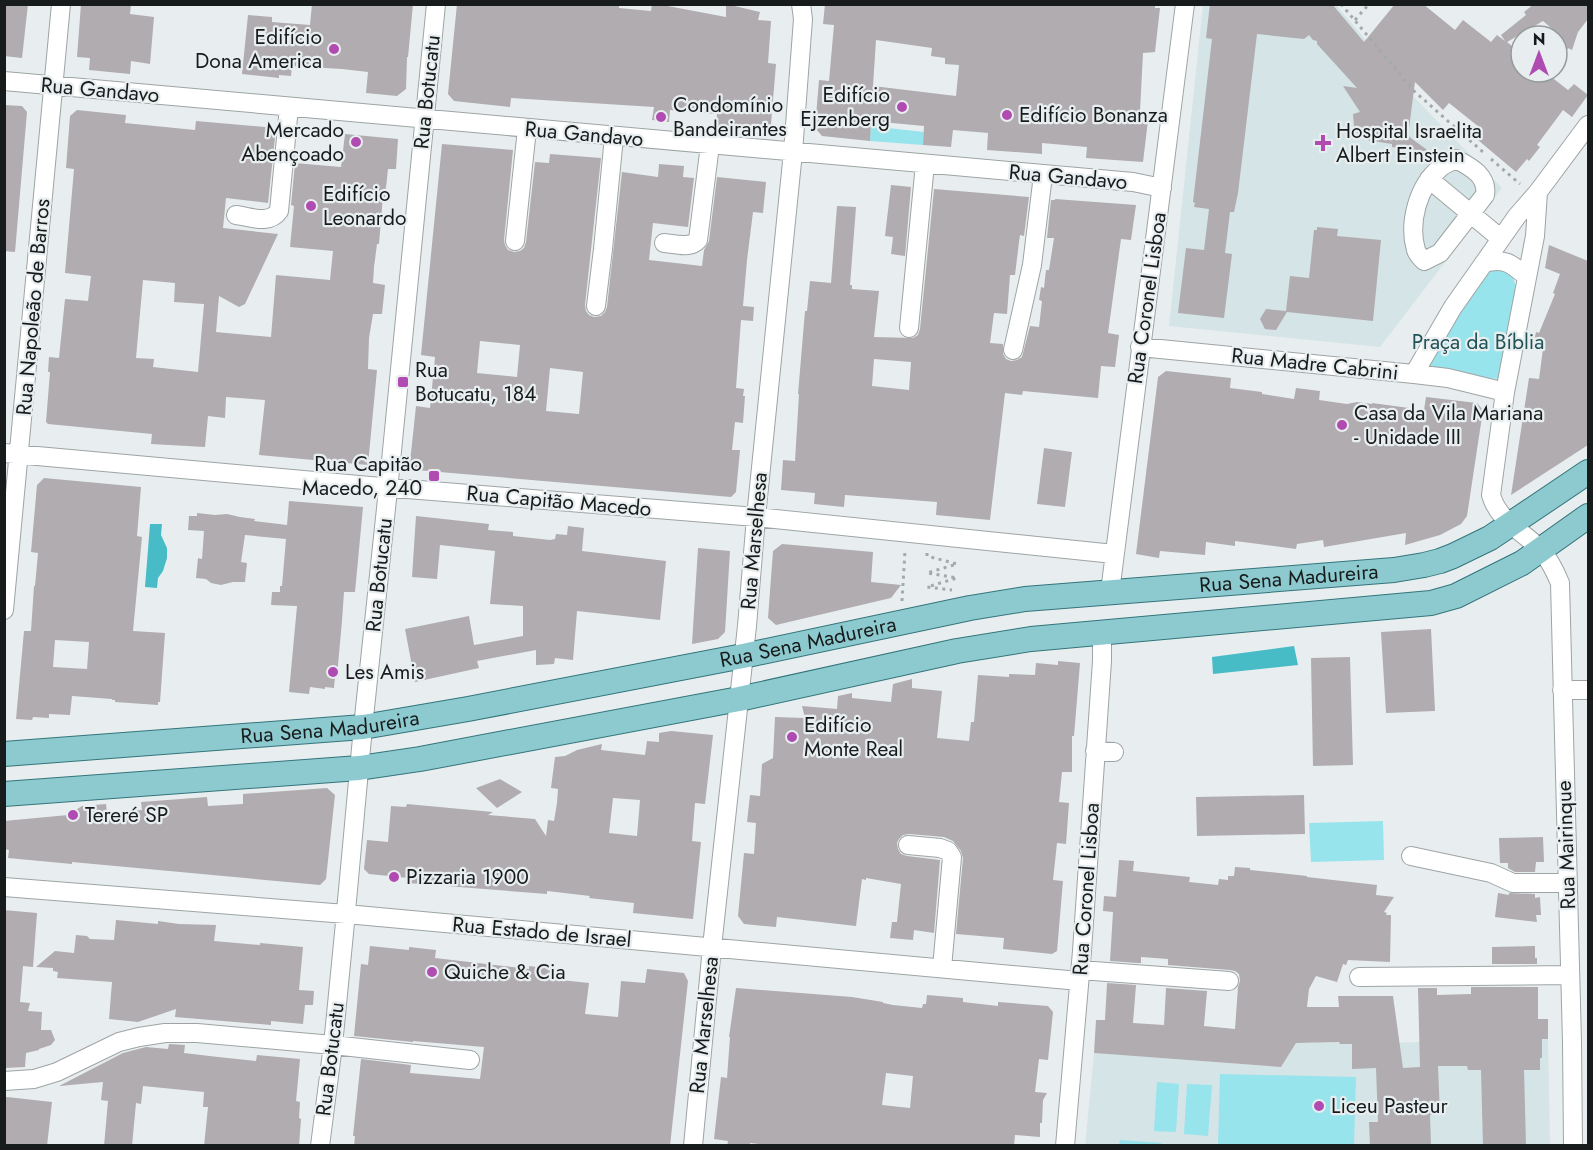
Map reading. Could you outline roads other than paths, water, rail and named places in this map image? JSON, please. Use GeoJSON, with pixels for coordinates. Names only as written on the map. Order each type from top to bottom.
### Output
{"type":"FeatureCollection","features":[{"type":"Feature","properties":{"kind":"main road","name":"Rua Sena Madureira"},"geometry":{"type":"LineString","coordinates":[[4,754],[363,727],[468,710],[743,656],[970,608],[1025,599],[1394,570],[1425,565],[1453,556],[1490,538],[1509,523],[1588,472]]}},
{"type":"Feature","properties":{"kind":"main road","name":"Rua Sena Madureira"},"geometry":{"type":"LineString","coordinates":[[4,794],[359,768],[420,759],[739,699],[957,651],[1031,639],[1431,603],[1456,596],[1522,563],[1588,516]]}},
{"type":"Feature","properties":{"kind":"street","name":"Rua Napoleão de Barros"},"geometry":{"type":"LineString","coordinates":[[4,610],[12,453],[61,4]]}},
{"type":"Feature","properties":{"kind":"street","name":"Rua Botucatu"},"geometry":{"type":"LineString","coordinates":[[320,1146],[333,1045],[436,4]]}},
{"type":"Feature","properties":{"kind":"street","name":"Rua Marselhesa"},"geometry":{"type":"LineString","coordinates":[[693,1146],[793,152],[803,19],[801,4]]}},
{"type":"Feature","properties":{"kind":"street","name":"Rua Coronel Lisboa"},"geometry":{"type":"LineString","coordinates":[[1110,592],[1185,4]]}},
{"type":"Feature","properties":{"kind":"street","name":"Rua Gandavo"},"geometry":{"type":"LineString","coordinates":[[4,81],[1133,182],[1162,188]]}},
{"type":"Feature","properties":{"kind":"street"},"geometry":{"type":"LineString","coordinates":[[236,215],[267,219],[275,217],[279,211],[289,107]]}},
{"type":"Feature","properties":{"kind":"street","name":"Rua Madre Cabrini"},"geometry":{"type":"LineString","coordinates":[[1140,347],[1414,374],[1453,307],[1517,216],[1588,125]]}},
{"type":"Feature","properties":{"kind":"street"},"geometry":{"type":"LineString","coordinates":[[515,241],[527,129]]}},
{"type":"Feature","properties":{"kind":"street"},"geometry":{"type":"LineString","coordinates":[[596,306],[614,136]]}},
{"type":"Feature","properties":{"kind":"street"},"geometry":{"type":"LineString","coordinates":[[664,243],[688,246],[698,240],[710,145]]}},
{"type":"Feature","properties":{"kind":"street"},"geometry":{"type":"LineString","coordinates":[[1456,159],[1477,171],[1486,188],[1485,195],[1440,253],[1425,261],[1416,252],[1414,220],[1422,192],[1429,179],[1441,166],[1456,159]]}},
{"type":"Feature","properties":{"kind":"street"},"geometry":{"type":"LineString","coordinates":[[909,328],[925,164]]}},
{"type":"Feature","properties":{"kind":"street"},"geometry":{"type":"LineString","coordinates":[[1013,350],[1032,265],[1043,175]]}},
{"type":"Feature","properties":{"kind":"street"},"geometry":{"type":"LineString","coordinates":[[1429,179],[1494,233],[1503,236]]}},
{"type":"Feature","properties":{"kind":"street","name":"Rua Mairinque"},"geometry":{"type":"LineString","coordinates":[[1538,192],[1534,236],[1505,392],[1491,495],[1495,507],[1509,523],[1541,550],[1560,582],[1570,975],[1580,1042],[1573,1146]]}},
{"type":"Feature","properties":{"kind":"street"},"geometry":{"type":"LineString","coordinates":[[1484,263],[1502,261],[1517,267],[1527,277]]}},
{"type":"Feature","properties":{"kind":"street"},"geometry":{"type":"LineString","coordinates":[[1414,374],[1448,378],[1505,392]]}},
{"type":"Feature","properties":{"kind":"street","name":"Rua Capitão Macedo"},"geometry":{"type":"LineString","coordinates":[[12,453],[756,517],[1114,554]]}},
{"type":"Feature","properties":{"kind":"street","name":"Rua Coronel Lisboa"},"geometry":{"type":"LineString","coordinates":[[1065,1146],[1080,975],[1102,633]]}},
{"type":"Feature","properties":{"kind":"street"},"geometry":{"type":"LineString","coordinates":[[1562,690],[1588,690]]}},
{"type":"Feature","properties":{"kind":"street"},"geometry":{"type":"LineString","coordinates":[[1095,751],[1114,752]]}},
{"type":"Feature","properties":{"kind":"street"},"geometry":{"type":"LineString","coordinates":[[908,845],[948,850],[952,858],[942,968]]}},
{"type":"Feature","properties":{"kind":"street"},"geometry":{"type":"LineString","coordinates":[[1411,856],[1491,873],[1513,883],[1567,883]]}},
{"type":"Feature","properties":{"kind":"street","name":"Rua Estado de Israel"},"geometry":{"type":"LineString","coordinates":[[4,887],[346,914],[942,968],[1229,981]]}},
{"type":"Feature","properties":{"kind":"street"},"geometry":{"type":"LineString","coordinates":[[1359,977],[1570,975]]}},
{"type":"Feature","properties":{"kind":"street"},"geometry":{"type":"LineString","coordinates":[[4,1081],[34,1079],[57,1072],[119,1042],[165,1033],[197,1033],[333,1045],[470,1060]]}},
{"type":"Feature","properties":{"kind":"place","name":"Edifício Dona America"},"geometry":{"type":"Point","coordinates":[334,49]}},
{"type":"Feature","properties":{"kind":"place","name":"Edifício Ejzenberg"},"geometry":{"type":"Point","coordinates":[902,107]}},
{"type":"Feature","properties":{"kind":"place","name":"Edifício Bonanza"},"geometry":{"type":"Point","coordinates":[1007,115]}},
{"type":"Feature","properties":{"kind":"place","name":"Condomínio Bandeirantes"},"geometry":{"type":"Point","coordinates":[661,117]}},
{"type":"Feature","properties":{"kind":"place","name":"Mercado Abençoado"},"geometry":{"type":"Point","coordinates":[356,142]}},
{"type":"Feature","properties":{"kind":"place","name":"Hospital Israelita Albert Einstein"},"geometry":{"type":"Point","coordinates":[1323,143]}},
{"type":"Feature","properties":{"kind":"place","name":"Edifício Leonardo"},"geometry":{"type":"Point","coordinates":[311,206]}},
{"type":"Feature","properties":{"kind":"place","name":"Rua Botucatu, 184"},"geometry":{"type":"Point","coordinates":[403,382]}},
{"type":"Feature","properties":{"kind":"place","name":"Casa da Vila Mariana - Unidade III"},"geometry":{"type":"Point","coordinates":[1342,425]}},
{"type":"Feature","properties":{"kind":"place","name":"Rua Capitão Macedo, 240"},"geometry":{"type":"Point","coordinates":[434,476]}},
{"type":"Feature","properties":{"kind":"place","name":"Les Amis"},"geometry":{"type":"Point","coordinates":[333,672]}},
{"type":"Feature","properties":{"kind":"place","name":"Edifício Monte Real"},"geometry":{"type":"Point","coordinates":[792,737]}},
{"type":"Feature","properties":{"kind":"place","name":"Tereré SP"},"geometry":{"type":"Point","coordinates":[73,815]}},
{"type":"Feature","properties":{"kind":"place","name":"Pizzaria 1900"},"geometry":{"type":"Point","coordinates":[394,877]}},
{"type":"Feature","properties":{"kind":"place","name":"Quiche & Cia"},"geometry":{"type":"Point","coordinates":[432,972]}},
{"type":"Feature","properties":{"kind":"place","name":"Liceu Pasteur"},"geometry":{"type":"Point","coordinates":[1319,1106]}},
{"type":"Feature","properties":{"kind":"park label","name":"Praça da Bíblia"},"geometry":{"type":"Point","coordinates":[1478,342]}}]}
